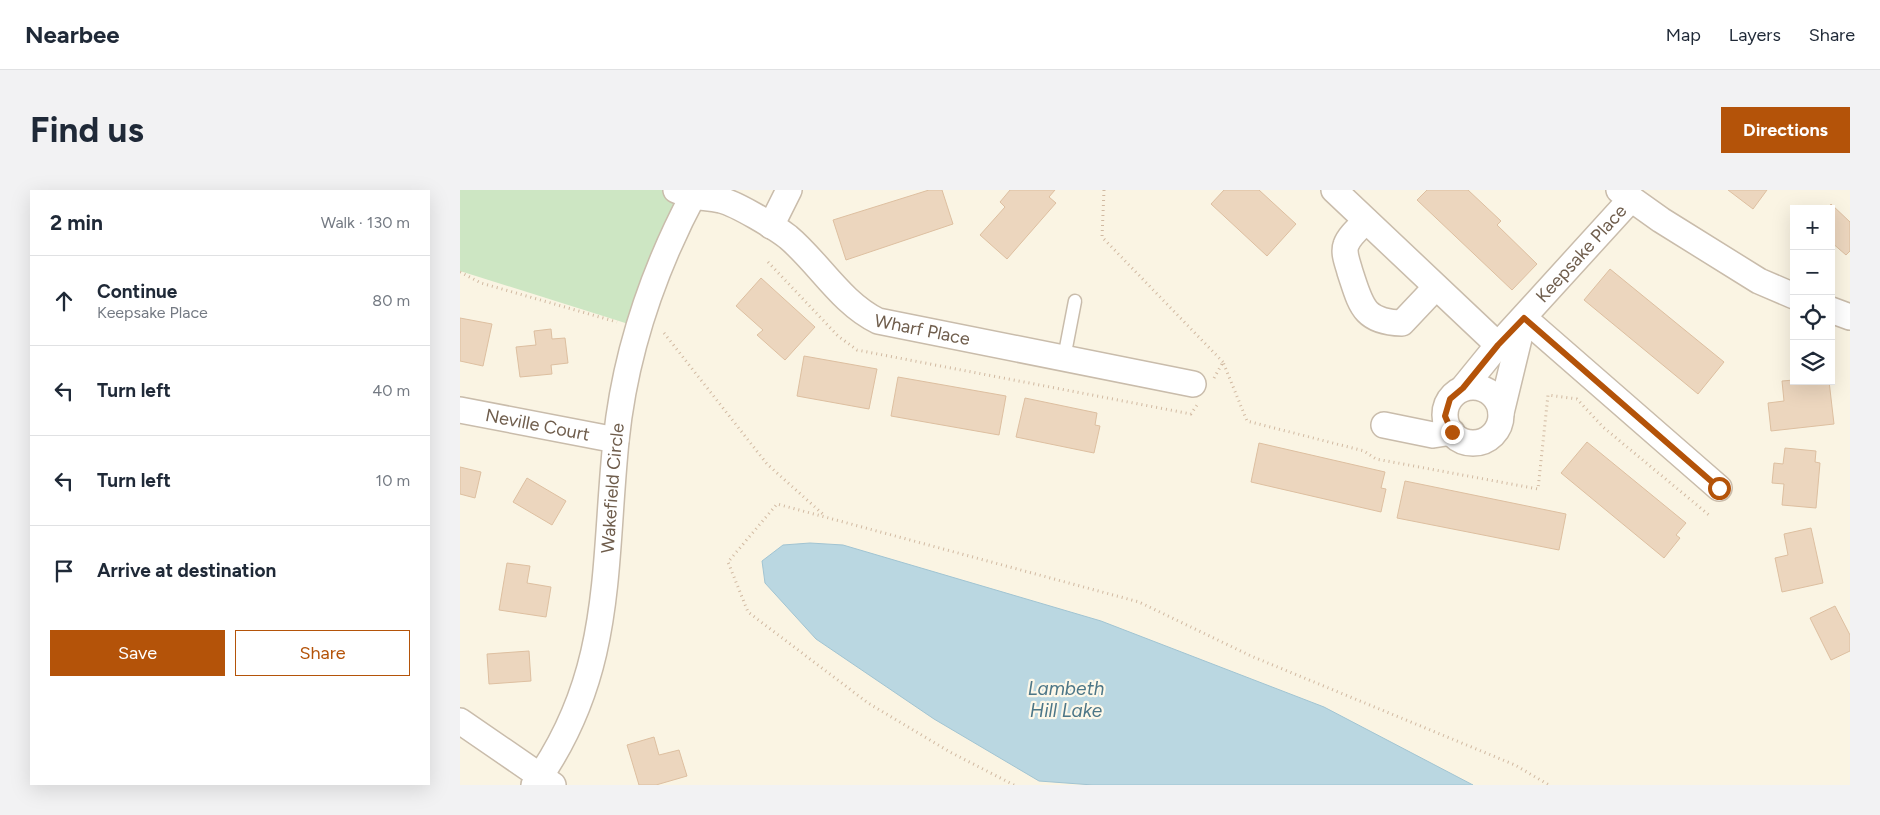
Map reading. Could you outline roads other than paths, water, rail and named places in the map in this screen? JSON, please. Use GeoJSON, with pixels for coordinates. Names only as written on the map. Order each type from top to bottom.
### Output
{"type":"FeatureCollection","features":[{"type":"Feature","properties":{"kind":"street"},"geometry":{"type":"LineString","coordinates":[[771,226],[789,190]]}},
{"type":"Feature","properties":{"kind":"street"},"geometry":{"type":"LineString","coordinates":[[1334,190],[1498,345]]}},
{"type":"Feature","properties":{"kind":"street","name":"Wharf Place"},"geometry":{"type":"LineString","coordinates":[[688,192],[722,200],[771,226],[788,238],[855,306],[878,321],[1064,358],[1201,389]]}},
{"type":"Feature","properties":{"kind":"street","name":"Wakefield Circle"},"geometry":{"type":"LineString","coordinates":[[543,782],[584,693],[597,645],[606,579],[616,440],[630,359],[638,327],[688,192]]}},
{"type":"Feature","properties":{"kind":"street"},"geometry":{"type":"LineString","coordinates":[[1625,195],[1758,281],[1792,295]]}},
{"type":"Feature","properties":{"kind":"street","name":"Keepsake Place"},"geometry":{"type":"LineString","coordinates":[[1625,195],[1524,318],[1719,488]]}},
{"type":"Feature","properties":{"kind":"street"},"geometry":{"type":"LineString","coordinates":[[1366,220],[1346,245],[1346,256],[1361,306],[1370,316],[1384,322],[1402,322],[1436,287]]}},
{"type":"Feature","properties":{"kind":"street"},"geometry":{"type":"LineString","coordinates":[[1835,311],[1850,317]]}},
{"type":"Feature","properties":{"kind":"street"},"geometry":{"type":"LineString","coordinates":[[1524,318],[1497,430],[1484,441],[1466,442],[1452,432],[1445,416],[1450,399],[1463,388],[1498,345],[1524,318]]}},
{"type":"Feature","properties":{"kind":"street"},"geometry":{"type":"LineString","coordinates":[[1463,388],[1480,387],[1488,391],[1500,404],[1501,413]]}},
{"type":"Feature","properties":{"kind":"street","name":"Neville Court"},"geometry":{"type":"LineString","coordinates":[[460,410],[616,440]]}},
{"type":"Feature","properties":{"kind":"street"},"geometry":{"type":"LineString","coordinates":[[1384,425],[1433,435],[1452,432]]}},
{"type":"Feature","properties":{"kind":"street"},"geometry":{"type":"LineString","coordinates":[[460,721],[543,782]]}},
{"type":"Feature","properties":{"kind":"lane"},"geometry":{"type":"LineString","coordinates":[[1064,358],[1075,301]]}},
{"type":"Feature","properties":{"kind":"water","name":"Lambeth Hill Lake"},"geometry":{"type":"Polygon","coordinates":[[[810,543],[843,545],[1101,621],[1324,707],[1473,785],[1093,785],[1039,781],[934,719],[816,639],[765,583],[762,561],[783,545],[810,543]]]}}]}
